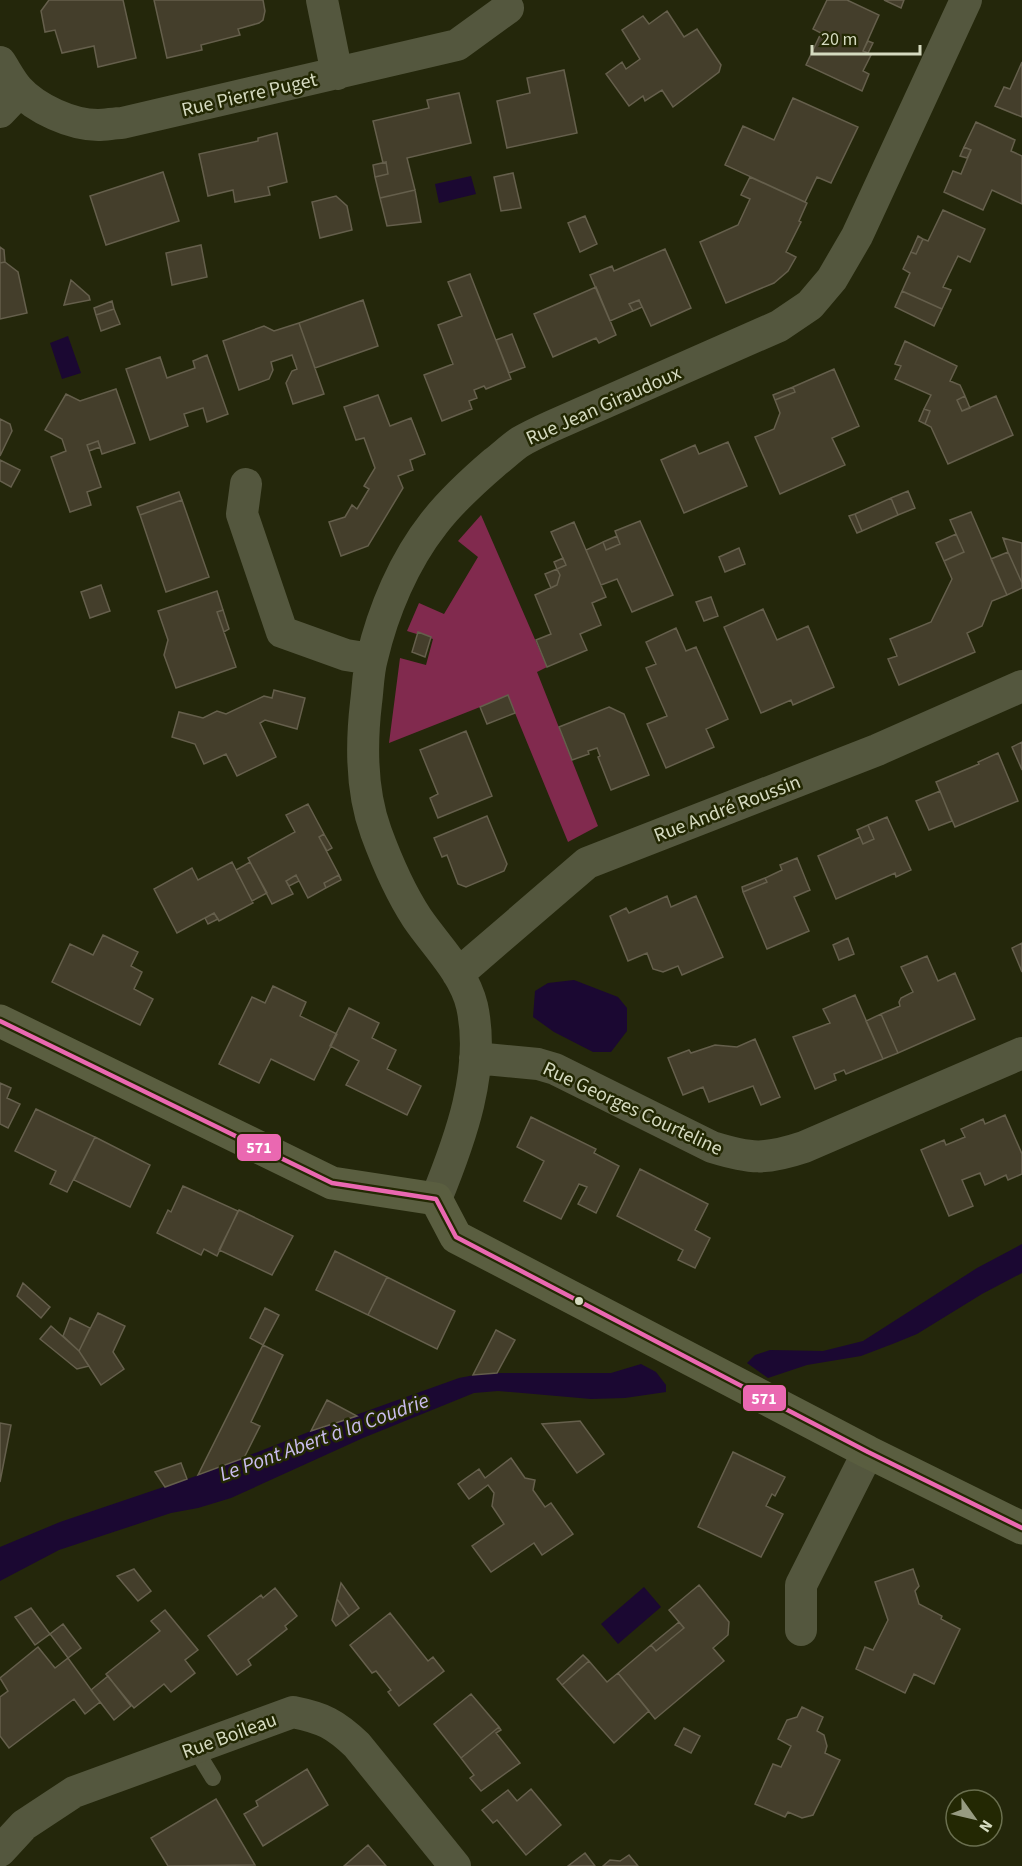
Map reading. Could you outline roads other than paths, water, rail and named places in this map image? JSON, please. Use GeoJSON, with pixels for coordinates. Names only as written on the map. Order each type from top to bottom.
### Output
{"type":"FeatureCollection","features":[{"type":"Feature","properties":{"kind":"street"},"geometry":{"type":"LineString","coordinates":[[322,0],[337,74]]}},
{"type":"Feature","properties":{"kind":"street","name":"Rue Jean Giraudoux"},"geometry":{"type":"LineString","coordinates":[[436,1199],[459,1142],[465,1118],[475,1058],[472,1006],[458,974],[401,892],[375,831],[366,792],[362,735],[371,659],[385,616],[404,570],[434,523],[477,477],[519,443],[552,426],[779,326],[810,305],[832,279],[857,236],[966,0]]}},
{"type":"Feature","properties":{"kind":"street","name":"Rue Pierre Puget"},"geometry":{"type":"LineString","coordinates":[[0,62],[10,101],[35,103],[57,115],[77,122],[97,125],[122,123],[457,45],[508,8]]}},
{"type":"Feature","properties":{"kind":"street"},"geometry":{"type":"LineString","coordinates":[[246,484],[242,514],[282,632],[346,655],[371,659]]}},
{"type":"Feature","properties":{"kind":"street","name":"Rue André Roussin"},"geometry":{"type":"LineString","coordinates":[[458,974],[587,863],[877,750],[1022,686]]}},
{"type":"Feature","properties":{"kind":"street"},"geometry":{"type":"LineString","coordinates":[[0,1021],[332,1183],[436,1199],[456,1237],[868,1452],[1022,1528]]}},
{"type":"Feature","properties":{"kind":"street","name":"Rue Georges Courteline"},"geometry":{"type":"LineString","coordinates":[[475,1058],[538,1064],[555,1069],[712,1147],[737,1155],[758,1157],[777,1156],[804,1147],[1022,1053]]}},
{"type":"Feature","properties":{"kind":"street"},"geometry":{"type":"LineString","coordinates":[[801,1630],[801,1585],[868,1452]]}},
{"type":"Feature","properties":{"kind":"street","name":"Rue Boileau"},"geometry":{"type":"LineString","coordinates":[[0,1851],[24,1825],[74,1792],[293,1712],[315,1716],[339,1728],[357,1745],[455,1866]]}},
{"type":"Feature","properties":{"kind":"lane"},"geometry":{"type":"LineString","coordinates":[[194,1747],[213,1778]]}},
{"type":"Feature","properties":{"kind":"water"},"geometry":{"type":"Polygon","coordinates":[[[471,176],[476,194],[439,203],[435,184],[471,176]]]}},
{"type":"Feature","properties":{"kind":"water"},"geometry":{"type":"Polygon","coordinates":[[[68,336],[81,373],[62,379],[50,343],[68,336]]]}},
{"type":"Feature","properties":{"kind":"water"},"geometry":{"type":"Polygon","coordinates":[[[574,980],[618,997],[627,1008],[627,1031],[611,1052],[593,1052],[554,1032],[533,1017],[535,991],[548,983],[574,980]]]}},
{"type":"Feature","properties":{"kind":"water"},"geometry":{"type":"Polygon","coordinates":[[[1022,1244],[1022,1273],[982,1294],[917,1334],[861,1356],[807,1365],[768,1378],[747,1363],[755,1355],[770,1350],[823,1351],[863,1341],[977,1268],[1022,1244]]]}},
{"type":"Feature","properties":{"kind":"water","name":"Le Pont Abert à la Coudrie"},"geometry":{"type":"Polygon","coordinates":[[[641,1364],[656,1372],[666,1385],[666,1392],[625,1398],[591,1399],[498,1391],[474,1393],[363,1438],[231,1498],[171,1513],[59,1550],[0,1581],[0,1547],[60,1522],[199,1475],[311,1431],[459,1378],[485,1373],[611,1373],[641,1364]]]}},
{"type":"Feature","properties":{"kind":"water"},"geometry":{"type":"Polygon","coordinates":[[[644,1587],[661,1607],[618,1644],[601,1624],[644,1587]]]}}]}
